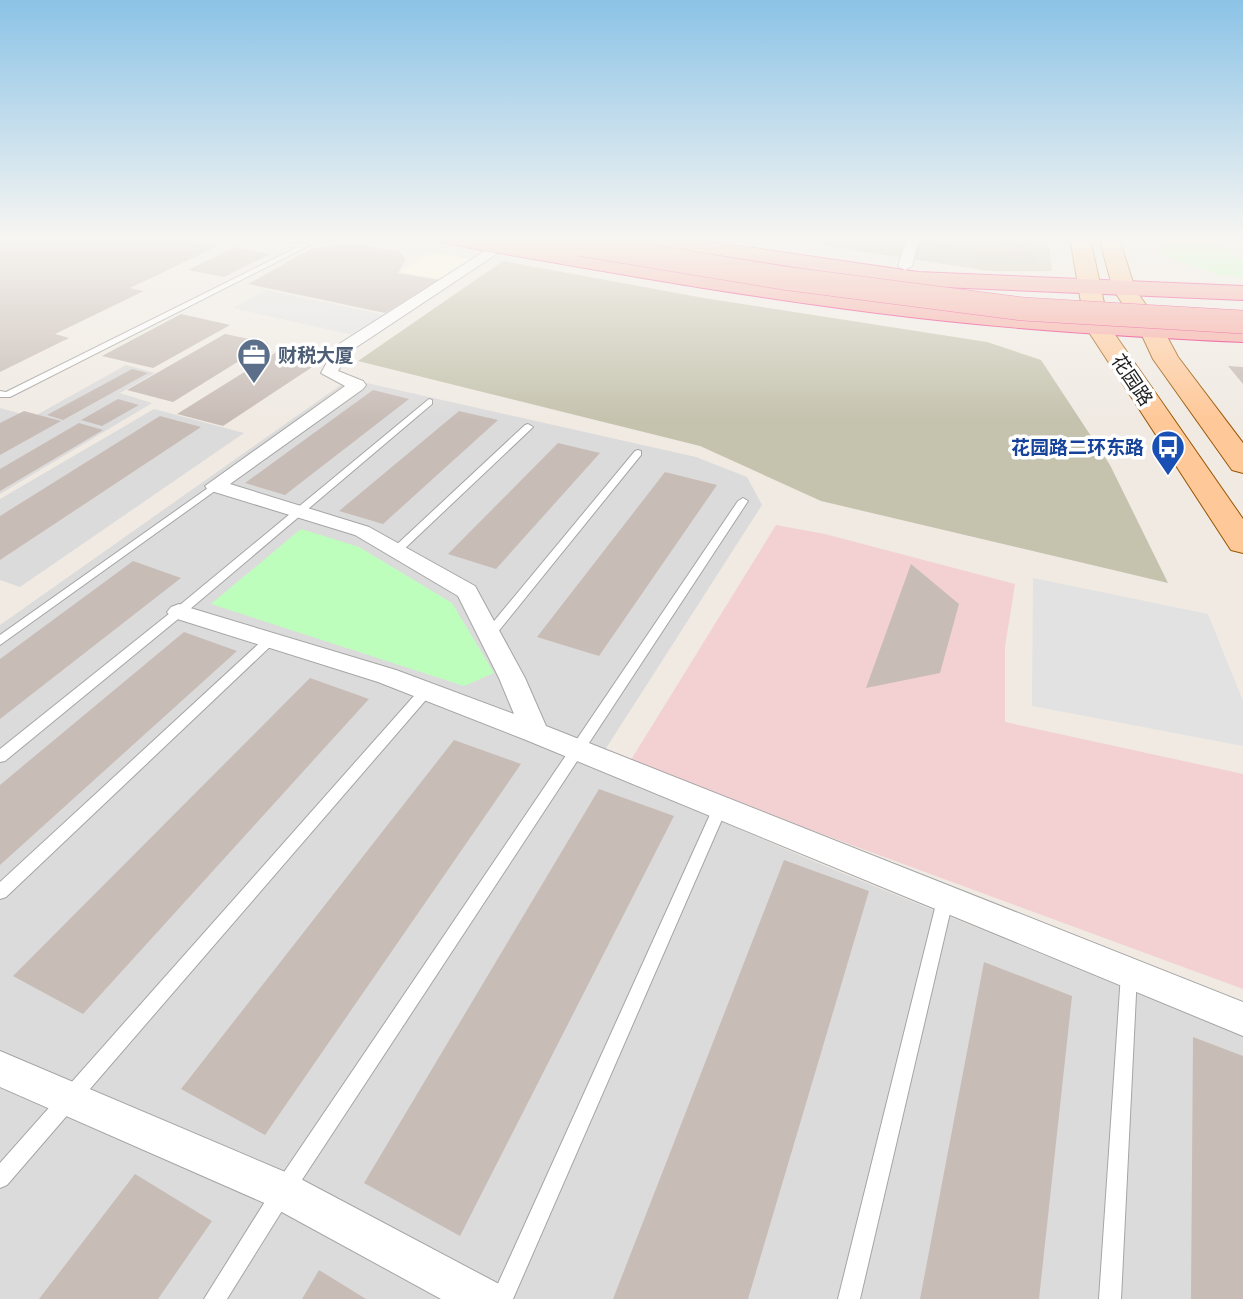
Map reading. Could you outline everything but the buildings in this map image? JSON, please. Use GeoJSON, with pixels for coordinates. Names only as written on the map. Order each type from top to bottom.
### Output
{"type":"FeatureCollection","features":[{"type":"Feature","properties":{"kind":"highway"},"geometry":{"type":"LineString","coordinates":[[822,299],[973,317],[1243,335]]}},
{"type":"Feature","properties":{"kind":"highway"},"geometry":{"type":"LineString","coordinates":[[938,299],[1023,309],[1243,322]]}},
{"type":"Feature","properties":{"kind":"highway"},"geometry":{"type":"LineString","coordinates":[[1071,299],[1243,310]]}},
{"type":"Feature","properties":{"kind":"main road","name":"花园路"},"geometry":{"type":"LineString","coordinates":[[1092,299],[1097,326],[1243,542]]}},
{"type":"Feature","properties":{"kind":"main road","name":"花园路"},"geometry":{"type":"LineString","coordinates":[[1130,299],[1152,331],[1166,359],[1243,464]]}},
{"type":"Feature","properties":{"kind":"street"},"geometry":{"type":"LineString","coordinates":[[215,486],[357,385],[329,373],[342,349],[413,299]]}},
{"type":"Feature","properties":{"kind":"street"},"geometry":{"type":"LineString","coordinates":[[215,486],[362,531],[467,591],[512,678],[535,733]]}},
{"type":"Feature","properties":{"kind":"street"},"geometry":{"type":"LineString","coordinates":[[179,612],[387,676],[535,733],[1243,1019]]}},
{"type":"Feature","properties":{"kind":"street"},"geometry":{"type":"LineString","coordinates":[[0,1069],[283,1191],[484,1299]]}},
{"type":"Feature","properties":{"kind":"lane"},"geometry":{"type":"LineString","coordinates":[[0,394],[7,395],[198,299]]}},
{"type":"Feature","properties":{"kind":"lane"},"geometry":{"type":"LineString","coordinates":[[0,757],[179,612],[429,402]]}},
{"type":"Feature","properties":{"kind":"lane"},"geometry":{"type":"LineString","coordinates":[[396,551],[528,427]]}},
{"type":"Feature","properties":{"kind":"lane"},"geometry":{"type":"LineString","coordinates":[[489,635],[638,453]]}},
{"type":"Feature","properties":{"kind":"lane"},"geometry":{"type":"LineString","coordinates":[[0,641],[215,486]]}},
{"type":"Feature","properties":{"kind":"lane"},"geometry":{"type":"LineString","coordinates":[[215,1299],[283,1191],[743,501]]}},
{"type":"Feature","properties":{"kind":"lane"},"geometry":{"type":"LineString","coordinates":[[0,892],[270,640]]}},
{"type":"Feature","properties":{"kind":"lane"},"geometry":{"type":"LineString","coordinates":[[0,1178],[426,691]]}},
{"type":"Feature","properties":{"kind":"lane"},"geometry":{"type":"LineString","coordinates":[[502,1299],[720,808]]}},
{"type":"Feature","properties":{"kind":"lane"},"geometry":{"type":"LineString","coordinates":[[849,1299],[945,900]]}},
{"type":"Feature","properties":{"kind":"lane"},"geometry":{"type":"LineString","coordinates":[[1110,1299],[1129,973]]}},
{"type":"Feature","properties":{"kind":"shaded area"},"geometry":{"type":"Polygon","coordinates":[[[250,299],[307,299],[384,315],[353,335],[233,308],[250,299]]]}},
{"type":"Feature","properties":{"kind":"shaded area"},"geometry":{"type":"Polygon","coordinates":[[[448,299],[708,299],[987,342],[1041,360],[1110,465],[1168,583],[821,501],[700,446],[358,361],[448,299]]]}},
{"type":"Feature","properties":{"kind":"shaded area"},"geometry":{"type":"Polygon","coordinates":[[[126,365],[155,373],[120,393],[152,403],[0,494],[0,408],[33,417],[126,365]]]}},
{"type":"Feature","properties":{"kind":"shaded area"},"geometry":{"type":"Polygon","coordinates":[[[349,379],[696,457],[747,477],[762,505],[594,767],[830,868],[1243,1036],[1243,1299],[0,1299],[0,625],[349,379]]]}},
{"type":"Feature","properties":{"kind":"shaded area"},"geometry":{"type":"Polygon","coordinates":[[[154,409],[244,433],[20,587],[0,580],[0,499],[154,409]]]}},
{"type":"Feature","properties":{"kind":"shaded area"},"geometry":{"type":"Polygon","coordinates":[[[776,525],[825,534],[1015,584],[1005,647],[1005,722],[1243,774],[1243,989],[629,763],[776,525]]]}},
{"type":"Feature","properties":{"kind":"shaded area"},"geometry":{"type":"Polygon","coordinates":[[[1033,578],[1208,614],[1243,701],[1243,746],[1032,706],[1033,578]]]}},
{"type":"Feature","properties":{"kind":"green space"},"geometry":{"type":"Polygon","coordinates":[[[301,529],[359,547],[452,603],[494,673],[464,686],[211,604],[301,529]]]}},
{"type":"Feature","properties":{"kind":"place","name":"财税大厦"},"geometry":{"type":"Point","coordinates":[254,385]}},
{"type":"Feature","properties":{"kind":"place","name":"花园路二环东路"},"geometry":{"type":"Point","coordinates":[1168,477]}}]}
